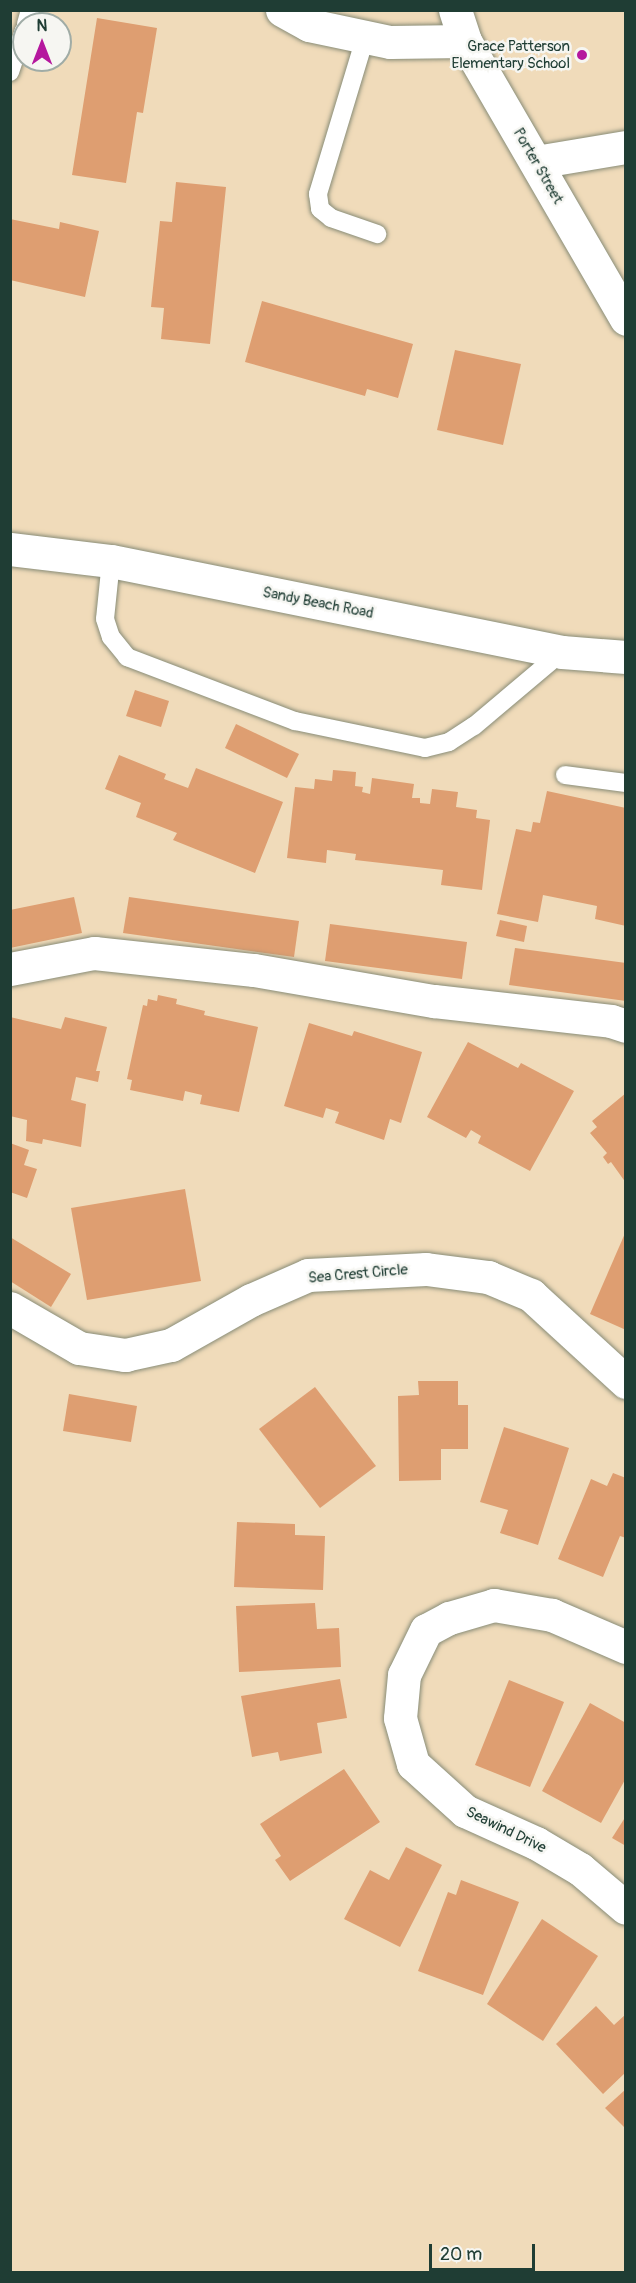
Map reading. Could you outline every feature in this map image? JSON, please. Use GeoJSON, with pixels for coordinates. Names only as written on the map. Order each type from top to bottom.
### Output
{"type":"FeatureCollection","features":[{"type":"Feature","properties":{"kind":"street"},"geometry":{"type":"LineString","coordinates":[[282,10],[309,25],[365,38],[390,42],[465,41]]}},
{"type":"Feature","properties":{"kind":"street","name":"Porter Street"},"geometry":{"type":"LineString","coordinates":[[454,10],[465,41],[626,319]]}},
{"type":"Feature","properties":{"kind":"street"},"geometry":{"type":"LineString","coordinates":[[536,162],[626,147]]}},
{"type":"Feature","properties":{"kind":"street","name":"Sandy Beach Road"},"geometry":{"type":"LineString","coordinates":[[10,549],[111,561],[562,652],[626,657]]}},
{"type":"Feature","properties":{"kind":"street"},"geometry":{"type":"LineString","coordinates":[[10,969],[94,953],[254,970],[434,1001],[611,1021],[626,1026]]}},
{"type":"Feature","properties":{"kind":"street","name":"Sea Crest Circle"},"geometry":{"type":"LineString","coordinates":[[10,1308],[79,1348],[125,1355],[171,1345],[251,1300],[308,1275],[426,1269],[488,1277],[531,1295],[626,1382]]}},
{"type":"Feature","properties":{"kind":"street","name":"Seawind Drive"},"geometry":{"type":"LineString","coordinates":[[626,1647],[552,1615],[494,1605],[449,1618],[426,1630],[405,1674],[400,1718],[413,1764],[465,1811],[536,1843],[580,1869],[626,1908]]}},
{"type":"Feature","properties":{"kind":"lane"},"geometry":{"type":"LineString","coordinates":[[365,38],[318,194],[320,209],[331,218],[377,234]]}},
{"type":"Feature","properties":{"kind":"lane"},"geometry":{"type":"LineString","coordinates":[[111,561],[105,618],[111,637],[127,657],[295,721],[424,748],[449,742],[474,726],[562,652]]}},
{"type":"Feature","properties":{"kind":"lane"},"geometry":{"type":"LineString","coordinates":[[565,775],[626,783]]}},
{"type":"Feature","properties":{"kind":"building"},"geometry":{"type":"Polygon","coordinates":[[[97,18],[157,28],[143,113],[137,112],[126,183],[72,175],[97,18]]]}},
{"type":"Feature","properties":{"kind":"building"},"geometry":{"type":"Polygon","coordinates":[[[176,182],[226,187],[210,344],[161,339],[164,308],[151,307],[160,221],[172,222],[176,182]]]}},
{"type":"Feature","properties":{"kind":"building"},"geometry":{"type":"Polygon","coordinates":[[[10,219],[59,229],[60,222],[99,231],[85,297],[10,280],[10,219]]]}},
{"type":"Feature","properties":{"kind":"building"},"geometry":{"type":"Polygon","coordinates":[[[262,301],[413,344],[398,398],[367,389],[365,396],[245,362],[262,301]]]}},
{"type":"Feature","properties":{"kind":"building"},"geometry":{"type":"Polygon","coordinates":[[[455,350],[521,364],[503,445],[437,430],[455,350]]]}},
{"type":"Feature","properties":{"kind":"building"},"geometry":{"type":"Polygon","coordinates":[[[135,690],[169,701],[161,727],[126,716],[135,690]]]}},
{"type":"Feature","properties":{"kind":"building"},"geometry":{"type":"Polygon","coordinates":[[[236,724],[299,754],[287,778],[225,748],[236,724]]]}},
{"type":"Feature","properties":{"kind":"building"},"geometry":{"type":"Polygon","coordinates":[[[119,755],[166,774],[164,779],[188,788],[196,768],[283,802],[255,873],[173,840],[177,833],[136,817],[141,803],[105,789],[119,755]]]}},
{"type":"Feature","properties":{"kind":"building"},"geometry":{"type":"Polygon","coordinates":[[[333,770],[356,772],[355,786],[363,787],[362,792],[370,794],[372,778],[414,784],[412,798],[420,798],[420,803],[430,804],[432,789],[458,792],[456,807],[477,810],[476,818],[490,820],[482,890],[441,885],[443,870],[355,860],[356,854],[327,850],[326,863],[287,858],[295,787],[314,789],[315,779],[332,781],[333,770]]]}},
{"type":"Feature","properties":{"kind":"building"},"geometry":{"type":"Polygon","coordinates":[[[547,791],[626,808],[626,926],[595,919],[597,906],[543,895],[538,922],[497,914],[516,829],[531,832],[533,822],[540,823],[547,791]]]}},
{"type":"Feature","properties":{"kind":"building"},"geometry":{"type":"Polygon","coordinates":[[[74,897],[82,933],[10,948],[10,910],[74,897]]]}},
{"type":"Feature","properties":{"kind":"building"},"geometry":{"type":"Polygon","coordinates":[[[129,897],[299,921],[294,957],[123,933],[129,897]]]}},
{"type":"Feature","properties":{"kind":"building"},"geometry":{"type":"Polygon","coordinates":[[[500,920],[527,926],[524,942],[496,936],[500,920]]]}},
{"type":"Feature","properties":{"kind":"building"},"geometry":{"type":"Polygon","coordinates":[[[330,924],[467,942],[462,979],[325,961],[330,924]]]}},
{"type":"Feature","properties":{"kind":"building"},"geometry":{"type":"Polygon","coordinates":[[[515,948],[626,963],[626,1001],[509,985],[515,948]]]}},
{"type":"Feature","properties":{"kind":"building"},"geometry":{"type":"Polygon","coordinates":[[[158,995],[177,999],[176,1004],[205,1011],[204,1015],[258,1027],[239,1112],[200,1104],[202,1095],[185,1091],[183,1101],[130,1090],[132,1080],[127,1079],[143,1005],[147,1006],[148,999],[157,1001],[158,995]]]}},
{"type":"Feature","properties":{"kind":"building"},"geometry":{"type":"Polygon","coordinates":[[[10,1017],[61,1029],[65,1017],[107,1027],[96,1071],[100,1071],[98,1082],[76,1077],[71,1100],[86,1104],[81,1147],[43,1139],[42,1144],[26,1141],[27,1120],[10,1116],[10,1017]]]}},
{"type":"Feature","properties":{"kind":"building"},"geometry":{"type":"Polygon","coordinates":[[[309,1023],[352,1036],[354,1031],[422,1052],[401,1123],[390,1119],[384,1140],[335,1123],[339,1112],[326,1108],[323,1118],[284,1106],[309,1023]]]}},
{"type":"Feature","properties":{"kind":"building"},"geometry":{"type":"Polygon","coordinates":[[[468,1042],[518,1068],[521,1063],[574,1091],[530,1171],[478,1143],[481,1136],[471,1130],[466,1138],[427,1117],[468,1042]]]}},
{"type":"Feature","properties":{"kind":"building"},"geometry":{"type":"Polygon","coordinates":[[[626,1093],[626,1183],[611,1162],[608,1164],[603,1157],[607,1153],[590,1133],[597,1127],[592,1121],[626,1093]]]}},
{"type":"Feature","properties":{"kind":"building"},"geometry":{"type":"Polygon","coordinates":[[[10,1143],[29,1150],[24,1165],[37,1169],[27,1198],[10,1192],[10,1143]]]}},
{"type":"Feature","properties":{"kind":"building"},"geometry":{"type":"Polygon","coordinates":[[[185,1189],[201,1281],[87,1300],[71,1208],[185,1189]]]}},
{"type":"Feature","properties":{"kind":"building"},"geometry":{"type":"Polygon","coordinates":[[[626,1231],[626,1330],[590,1314],[626,1231]]]}},
{"type":"Feature","properties":{"kind":"building"},"geometry":{"type":"Polygon","coordinates":[[[10,1237],[71,1274],[51,1307],[10,1281],[10,1237]]]}},
{"type":"Feature","properties":{"kind":"building"},"geometry":{"type":"Polygon","coordinates":[[[418,1381],[458,1381],[458,1405],[468,1405],[468,1449],[441,1449],[441,1480],[399,1481],[398,1396],[419,1395],[418,1381]]]}},
{"type":"Feature","properties":{"kind":"building"},"geometry":{"type":"Polygon","coordinates":[[[315,1387],[376,1466],[320,1508],[259,1429],[315,1387]]]}},
{"type":"Feature","properties":{"kind":"building"},"geometry":{"type":"Polygon","coordinates":[[[69,1394],[137,1406],[131,1442],[63,1431],[69,1394]]]}},
{"type":"Feature","properties":{"kind":"building"},"geometry":{"type":"Polygon","coordinates":[[[504,1427],[569,1448],[538,1545],[500,1533],[508,1510],[480,1502],[504,1427]]]}},
{"type":"Feature","properties":{"kind":"building"},"geometry":{"type":"Polygon","coordinates":[[[613,1473],[626,1478],[626,1538],[620,1536],[603,1577],[558,1559],[591,1479],[607,1486],[613,1473]]]}},
{"type":"Feature","properties":{"kind":"building"},"geometry":{"type":"Polygon","coordinates":[[[237,1522],[295,1524],[295,1535],[325,1536],[323,1590],[234,1587],[237,1522]]]}},
{"type":"Feature","properties":{"kind":"building"},"geometry":{"type":"Polygon","coordinates":[[[315,1603],[317,1629],[339,1628],[341,1667],[239,1672],[236,1606],[315,1603]]]}},
{"type":"Feature","properties":{"kind":"building"},"geometry":{"type":"Polygon","coordinates":[[[340,1679],[347,1718],[317,1723],[322,1753],[280,1761],[278,1752],[252,1757],[241,1696],[340,1679]]]}},
{"type":"Feature","properties":{"kind":"building"},"geometry":{"type":"Polygon","coordinates":[[[509,1680],[564,1702],[530,1787],[475,1765],[509,1680]]]}},
{"type":"Feature","properties":{"kind":"building"},"geometry":{"type":"Polygon","coordinates":[[[590,1703],[626,1723],[626,1778],[601,1823],[542,1791],[590,1703]]]}},
{"type":"Feature","properties":{"kind":"building"},"geometry":{"type":"Polygon","coordinates":[[[344,1769],[380,1822],[290,1881],[275,1860],[281,1856],[260,1824],[344,1769]]]}},
{"type":"Feature","properties":{"kind":"building"},"geometry":{"type":"Polygon","coordinates":[[[626,1816],[626,1846],[612,1838],[626,1816]]]}},
{"type":"Feature","properties":{"kind":"building"},"geometry":{"type":"Polygon","coordinates":[[[406,1847],[442,1865],[400,1947],[344,1919],[370,1870],[389,1880],[406,1847]]]}},
{"type":"Feature","properties":{"kind":"building"},"geometry":{"type":"Polygon","coordinates":[[[461,1880],[519,1902],[483,1995],[418,1971],[448,1892],[456,1895],[461,1880]]]}},
{"type":"Feature","properties":{"kind":"building"},"geometry":{"type":"Polygon","coordinates":[[[542,1919],[598,1956],[543,2041],[487,2004],[542,1919]]]}},
{"type":"Feature","properties":{"kind":"building"},"geometry":{"type":"Polygon","coordinates":[[[596,2006],[614,2025],[626,2014],[626,2072],[603,2094],[556,2044],[596,2006]]]}},
{"type":"Feature","properties":{"kind":"building"},"geometry":{"type":"Polygon","coordinates":[[[626,2089],[626,2129],[605,2108],[626,2089]]]}},
{"type":"Feature","properties":{"kind":"place","name":"Grace Patterson Elementary School"},"geometry":{"type":"Point","coordinates":[582,55]}}]}
